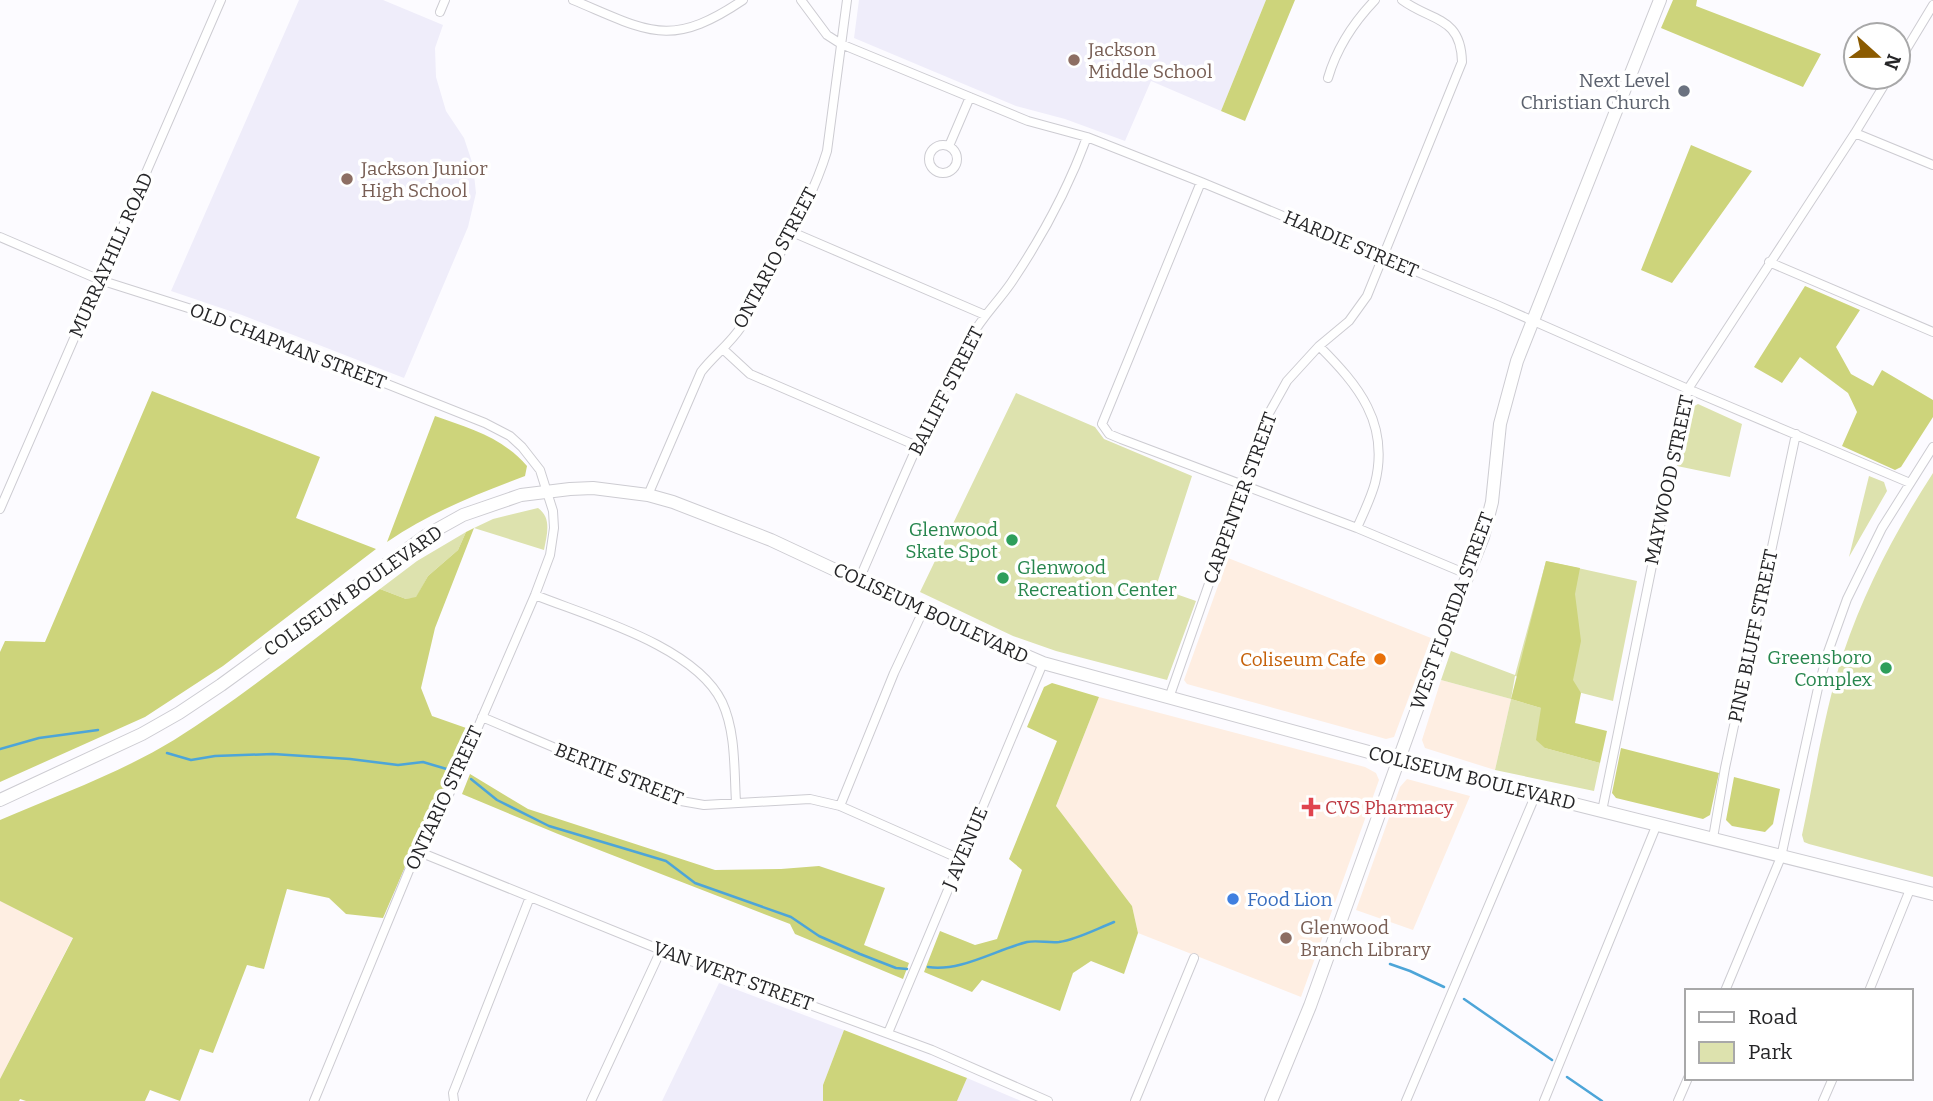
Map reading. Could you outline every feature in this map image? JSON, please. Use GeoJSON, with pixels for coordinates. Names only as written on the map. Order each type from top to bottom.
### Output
{"type":"FeatureCollection","features":[{"type":"Feature","properties":{"kind":"main road","name":"WEST FLORIDA STREET"},"geometry":{"type":"LineString","coordinates":[[1271,1101],[1310,1006],[1439,648],[1483,537],[1492,502],[1500,424],[1532,320],[1660,0]]}},
{"type":"Feature","properties":{"kind":"main road","name":"COLISEUM BOULEVARD"},"geometry":{"type":"LineString","coordinates":[[0,800],[142,734],[179,713],[427,535],[463,515],[521,495],[593,488],[648,495],[673,502],[771,540],[1043,663],[1398,760],[1933,894]]}},
{"type":"Feature","properties":{"kind":"street","name":"MURRAYHILL ROAD"},"geometry":{"type":"LineString","coordinates":[[0,509],[221,0]]}},
{"type":"Feature","properties":{"kind":"street"},"geometry":{"type":"LineString","coordinates":[[440,12],[445,0]]}},
{"type":"Feature","properties":{"kind":"street"},"geometry":{"type":"LineString","coordinates":[[573,0],[645,30],[671,32],[695,26],[720,15],[743,0]]}},
{"type":"Feature","properties":{"kind":"street","name":"HARDIE STREET"},"geometry":{"type":"LineString","coordinates":[[801,0],[827,36],[841,44],[1028,121],[1087,137],[1201,182],[1532,320],[1910,483]]}},
{"type":"Feature","properties":{"kind":"street","name":"ONTARIO STREET"},"geometry":{"type":"LineString","coordinates":[[648,495],[701,372],[724,350],[741,326],[792,232],[822,168],[827,151],[847,0]]}},
{"type":"Feature","properties":{"kind":"street"},"geometry":{"type":"LineString","coordinates":[[1328,78],[1335,56],[1348,33],[1375,0]]}},
{"type":"Feature","properties":{"kind":"street","name":"CARPENTER STREET"},"geometry":{"type":"LineString","coordinates":[[1170,698],[1268,415],[1287,380],[1319,345],[1349,321],[1367,296],[1462,62],[1462,45],[1455,31],[1402,0]]}},
{"type":"Feature","properties":{"kind":"street"},"geometry":{"type":"LineString","coordinates":[[1912,38],[1933,2]]}},
{"type":"Feature","properties":{"kind":"street","name":"MAYWOOD STREET"},"geometry":{"type":"LineString","coordinates":[[1602,811],[1688,389],[1880,91]]}},
{"type":"Feature","properties":{"kind":"street"},"geometry":{"type":"LineString","coordinates":[[949,146],[970,97]]}},
{"type":"Feature","properties":{"kind":"street"},"geometry":{"type":"LineString","coordinates":[[1855,133],[1933,165]]}},
{"type":"Feature","properties":{"kind":"street","name":"BAILIFF STREET"},"geometry":{"type":"LineString","coordinates":[[859,580],[917,446],[971,337],[1010,285],[1056,208],[1074,174],[1087,137]]}},
{"type":"Feature","properties":{"kind":"street"},"geometry":{"type":"LineString","coordinates":[[1201,182],[1102,424],[1109,434],[1357,528],[1469,575]]}},
{"type":"Feature","properties":{"kind":"street"},"geometry":{"type":"LineString","coordinates":[[792,232],[985,315]]}},
{"type":"Feature","properties":{"kind":"street","name":"OLD CHAPMAN STREET"},"geometry":{"type":"LineString","coordinates":[[0,237],[100,280],[226,320],[492,426],[510,436],[531,456],[540,470],[547,491]]}},
{"type":"Feature","properties":{"kind":"street"},"geometry":{"type":"LineString","coordinates":[[1769,262],[1933,332]]}},
{"type":"Feature","properties":{"kind":"street"},"geometry":{"type":"LineString","coordinates":[[1319,345],[1349,376],[1369,407],[1378,440],[1375,484],[1357,528]]}},
{"type":"Feature","properties":{"kind":"street"},"geometry":{"type":"LineString","coordinates":[[724,350],[750,374],[917,446]]}},
{"type":"Feature","properties":{"kind":"street","name":"PINE BLUFF STREET"},"geometry":{"type":"LineString","coordinates":[[1713,838],[1725,768],[1796,434]]}},
{"type":"Feature","properties":{"kind":"street"},"geometry":{"type":"LineString","coordinates":[[1726,989],[1781,857],[1828,652],[1864,562],[1933,447]]}},
{"type":"Feature","properties":{"kind":"street","name":"ONTARIO STREET"},"geometry":{"type":"LineString","coordinates":[[314,1101],[417,851],[447,799],[535,595],[553,542],[553,511],[547,491]]}},
{"type":"Feature","properties":{"kind":"street"},"geometry":{"type":"LineString","coordinates":[[535,595],[660,645],[687,661],[721,700],[729,721],[736,802]]}},
{"type":"Feature","properties":{"kind":"street"},"geometry":{"type":"LineString","coordinates":[[840,806],[894,673],[923,611]]}},
{"type":"Feature","properties":{"kind":"street","name":"J AVENUE"},"geometry":{"type":"LineString","coordinates":[[888,1033],[1043,663]]}},
{"type":"Feature","properties":{"kind":"street","name":"BERTIE STREET"},"geometry":{"type":"LineString","coordinates":[[482,717],[681,801],[704,805],[810,799],[840,806],[960,859]]}},
{"type":"Feature","properties":{"kind":"street"},"geometry":{"type":"LineString","coordinates":[[1406,1101],[1536,794]]}},
{"type":"Feature","properties":{"kind":"street"},"geometry":{"type":"LineString","coordinates":[[1544,1101],[1657,824]]}},
{"type":"Feature","properties":{"kind":"street","name":"VAN WERT STREET"},"geometry":{"type":"LineString","coordinates":[[417,851],[661,950],[888,1033],[1048,1101]]}},
{"type":"Feature","properties":{"kind":"street"},"geometry":{"type":"LineString","coordinates":[[1870,989],[1911,887]]}},
{"type":"Feature","properties":{"kind":"street"},"geometry":{"type":"LineString","coordinates":[[454,1097],[530,897]]}},
{"type":"Feature","properties":{"kind":"street"},"geometry":{"type":"LineString","coordinates":[[591,1101],[661,950]]}},
{"type":"Feature","properties":{"kind":"street"},"geometry":{"type":"LineString","coordinates":[[1135,1101],[1194,958]]}},
{"type":"Feature","properties":{"kind":"street"},"geometry":{"type":"LineString","coordinates":[[1678,1101],[1687,1080]]}},
{"type":"Feature","properties":{"kind":"street"},"geometry":{"type":"LineString","coordinates":[[1823,1101],[1832,1080]]}},
{"type":"Feature","properties":{"kind":"shaded area","name":"Jackson Junior High School"},"geometry":{"type":"Polygon","coordinates":[[[299,0],[383,0],[443,25],[435,48],[436,77],[446,111],[464,138],[473,165],[476,193],[468,227],[404,378],[242,315],[171,291],[299,0]]]}},
{"type":"Feature","properties":{"kind":"shaded area","name":"Jackson Middle School"},"geometry":{"type":"Polygon","coordinates":[[[859,0],[1266,0],[1221,111],[1151,81],[1125,141],[1065,119],[1016,106],[854,38],[859,0]]]}},
{"type":"Feature","properties":{"kind":"shaded area"},"geometry":{"type":"Polygon","coordinates":[[[1228,558],[1431,638],[1394,737],[1386,739],[1187,684],[1184,680],[1228,558]]]}},
{"type":"Feature","properties":{"kind":"shaded area"},"geometry":{"type":"Polygon","coordinates":[[[1441,680],[1511,699],[1495,770],[1425,748],[1422,740],[1441,680]]]}},
{"type":"Feature","properties":{"kind":"shaded area"},"geometry":{"type":"Polygon","coordinates":[[[1099,697],[1365,767],[1376,773],[1379,780],[1301,997],[1138,933],[1132,906],[1056,806],[1099,697]]]}},
{"type":"Feature","properties":{"kind":"shaded area"},"geometry":{"type":"Polygon","coordinates":[[[1407,779],[1470,796],[1413,930],[1356,910],[1400,787],[1407,779]]]}},
{"type":"Feature","properties":{"kind":"shaded area"},"geometry":{"type":"Polygon","coordinates":[[[0,901],[73,937],[0,1079],[0,901]]]}},
{"type":"Feature","properties":{"kind":"shaded area"},"geometry":{"type":"Polygon","coordinates":[[[719,983],[844,1030],[823,1085],[823,1101],[662,1101],[719,983]]]}},
{"type":"Feature","properties":{"kind":"shaded area"},"geometry":{"type":"Polygon","coordinates":[[[967,1078],[1021,1101],[957,1101],[967,1078]]]}},
{"type":"Feature","properties":{"kind":"green space"},"geometry":{"type":"Polygon","coordinates":[[[1266,0],[1295,0],[1245,121],[1221,111],[1266,0]]]}},
{"type":"Feature","properties":{"kind":"green space"},"geometry":{"type":"Polygon","coordinates":[[[1673,0],[1697,0],[1696,6],[1821,54],[1803,87],[1661,28],[1673,0]]]}},
{"type":"Feature","properties":{"kind":"green space"},"geometry":{"type":"Polygon","coordinates":[[[1691,145],[1752,171],[1672,283],[1641,270],[1691,145]]]}},
{"type":"Feature","properties":{"kind":"green space"},"geometry":{"type":"Polygon","coordinates":[[[1805,286],[1860,310],[1836,347],[1851,374],[1873,386],[1882,370],[1933,400],[1933,417],[1901,467],[1895,470],[1842,446],[1857,412],[1848,393],[1800,357],[1782,383],[1754,367],[1805,286]]]}},
{"type":"Feature","properties":{"kind":"green space"},"geometry":{"type":"Polygon","coordinates":[[[152,391],[320,457],[296,518],[376,549],[223,666],[145,717],[0,782],[0,652],[5,641],[45,642],[152,391]]]}},
{"type":"Feature","properties":{"kind":"green space"},"geometry":{"type":"Polygon","coordinates":[[[1016,393],[1095,427],[1104,439],[1192,476],[1156,587],[1196,601],[1167,680],[1056,651],[1013,636],[920,592],[1016,393]]]}},
{"type":"Feature","properties":{"kind":"green space"},"geometry":{"type":"Polygon","coordinates":[[[1698,404],[1742,424],[1730,477],[1677,466],[1689,409],[1698,404]]]}},
{"type":"Feature","properties":{"kind":"green space"},"geometry":{"type":"Polygon","coordinates":[[[435,416],[484,435],[507,448],[527,466],[525,476],[437,513],[387,542],[435,416]]]}},
{"type":"Feature","properties":{"kind":"green space","name":"Greensboro Complex"},"geometry":{"type":"Polygon","coordinates":[[[1933,473],[1933,877],[1809,844],[1804,842],[1802,835],[1830,698],[1843,654],[1882,560],[1933,473]]]}},
{"type":"Feature","properties":{"kind":"green space"},"geometry":{"type":"Polygon","coordinates":[[[1869,476],[1884,482],[1887,491],[1849,557],[1869,476]]]}},
{"type":"Feature","properties":{"kind":"green space"},"geometry":{"type":"Polygon","coordinates":[[[538,508],[547,521],[544,550],[474,528],[493,519],[538,508]]]}},
{"type":"Feature","properties":{"kind":"green space"},"geometry":{"type":"Polygon","coordinates":[[[474,528],[435,628],[421,688],[432,716],[469,729],[439,802],[414,846],[383,918],[346,914],[329,898],[287,889],[264,969],[247,965],[213,1053],[200,1049],[180,1101],[150,1090],[145,1101],[0,1101],[0,1079],[73,938],[0,901],[0,820],[111,773],[174,740],[253,686],[380,589],[406,599],[416,597],[428,576],[458,550],[466,532],[474,528]]]}},
{"type":"Feature","properties":{"kind":"green space"},"geometry":{"type":"Polygon","coordinates":[[[466,532],[458,550],[428,576],[416,598],[406,599],[380,589],[417,561],[466,532]]]}},
{"type":"Feature","properties":{"kind":"green space"},"geometry":{"type":"Polygon","coordinates":[[[1546,561],[1637,581],[1613,701],[1515,676],[1511,699],[1441,680],[1451,651],[1515,675],[1546,561]]]}},
{"type":"Feature","properties":{"kind":"green space"},"geometry":{"type":"Polygon","coordinates":[[[1546,561],[1580,568],[1575,594],[1581,641],[1573,680],[1581,693],[1575,723],[1607,731],[1600,763],[1545,748],[1536,740],[1541,708],[1511,699],[1546,561]]]}},
{"type":"Feature","properties":{"kind":"green space"},"geometry":{"type":"Polygon","coordinates":[[[1052,683],[1099,697],[1056,806],[1132,906],[1138,933],[1124,974],[1091,961],[1073,973],[1060,1011],[982,980],[972,992],[924,972],[940,931],[975,945],[997,939],[1022,870],[1009,859],[1057,741],[1027,727],[1044,687],[1052,683]]]}},
{"type":"Feature","properties":{"kind":"green space"},"geometry":{"type":"Polygon","coordinates":[[[1511,699],[1541,708],[1545,748],[1600,763],[1594,791],[1495,770],[1511,699]]]}},
{"type":"Feature","properties":{"kind":"green space"},"geometry":{"type":"Polygon","coordinates":[[[1621,748],[1719,773],[1710,815],[1703,819],[1616,798],[1612,793],[1621,748]]]}},
{"type":"Feature","properties":{"kind":"green space"},"geometry":{"type":"Polygon","coordinates":[[[470,774],[528,809],[715,870],[819,866],[885,888],[864,945],[909,963],[903,979],[795,934],[790,924],[462,794],[470,774]]]}},
{"type":"Feature","properties":{"kind":"green space"},"geometry":{"type":"Polygon","coordinates":[[[1734,777],[1780,789],[1773,824],[1765,832],[1732,826],[1726,820],[1734,777]]]}},
{"type":"Feature","properties":{"kind":"green space"},"geometry":{"type":"Polygon","coordinates":[[[844,1030],[967,1078],[957,1101],[823,1101],[823,1085],[844,1030]]]}},
{"type":"Feature","properties":{"kind":"waterway"},"geometry":{"type":"LineString","coordinates":[[0,749],[39,738],[98,730]]}},
{"type":"Feature","properties":{"kind":"waterway"},"geometry":{"type":"LineString","coordinates":[[167,753],[191,760],[215,756],[273,754],[398,765],[423,762],[450,770]]}},
{"type":"Feature","properties":{"kind":"waterway"},"geometry":{"type":"LineString","coordinates":[[471,779],[497,800],[549,826],[666,861],[695,883],[791,917],[819,936],[896,968],[907,969]]}},
{"type":"Feature","properties":{"kind":"waterway"},"geometry":{"type":"LineString","coordinates":[[928,967],[940,968],[965,963],[1027,942],[1066,941],[1114,922]]}},
{"type":"Feature","properties":{"kind":"waterway"},"geometry":{"type":"LineString","coordinates":[[1390,964],[1444,987]]}},
{"type":"Feature","properties":{"kind":"waterway"},"geometry":{"type":"LineString","coordinates":[[1464,999],[1552,1060]]}},
{"type":"Feature","properties":{"kind":"waterway"},"geometry":{"type":"LineString","coordinates":[[1567,1077],[1602,1101]]}},
{"type":"Feature","properties":{"kind":"place","name":"Jackson Middle School"},"geometry":{"type":"Point","coordinates":[1074,60]}},
{"type":"Feature","properties":{"kind":"place","name":"Next Level Christian Church"},"geometry":{"type":"Point","coordinates":[1684,91]}},
{"type":"Feature","properties":{"kind":"place","name":"Jackson Junior High School"},"geometry":{"type":"Point","coordinates":[347,179]}},
{"type":"Feature","properties":{"kind":"place","name":"Glenwood Skate Spot"},"geometry":{"type":"Point","coordinates":[1012,540]}},
{"type":"Feature","properties":{"kind":"place","name":"Glenwood Recreation Center"},"geometry":{"type":"Point","coordinates":[1003,578]}},
{"type":"Feature","properties":{"kind":"place","name":"Coliseum Cafe"},"geometry":{"type":"Point","coordinates":[1380,659]}},
{"type":"Feature","properties":{"kind":"place","name":"Greensboro Complex"},"geometry":{"type":"Point","coordinates":[1886,668]}},
{"type":"Feature","properties":{"kind":"place","name":"CVS Pharmacy"},"geometry":{"type":"Point","coordinates":[1311,807]}},
{"type":"Feature","properties":{"kind":"place","name":"Food Lion"},"geometry":{"type":"Point","coordinates":[1233,899]}},
{"type":"Feature","properties":{"kind":"place","name":"Glenwood Branch Library"},"geometry":{"type":"Point","coordinates":[1286,938]}}]}
